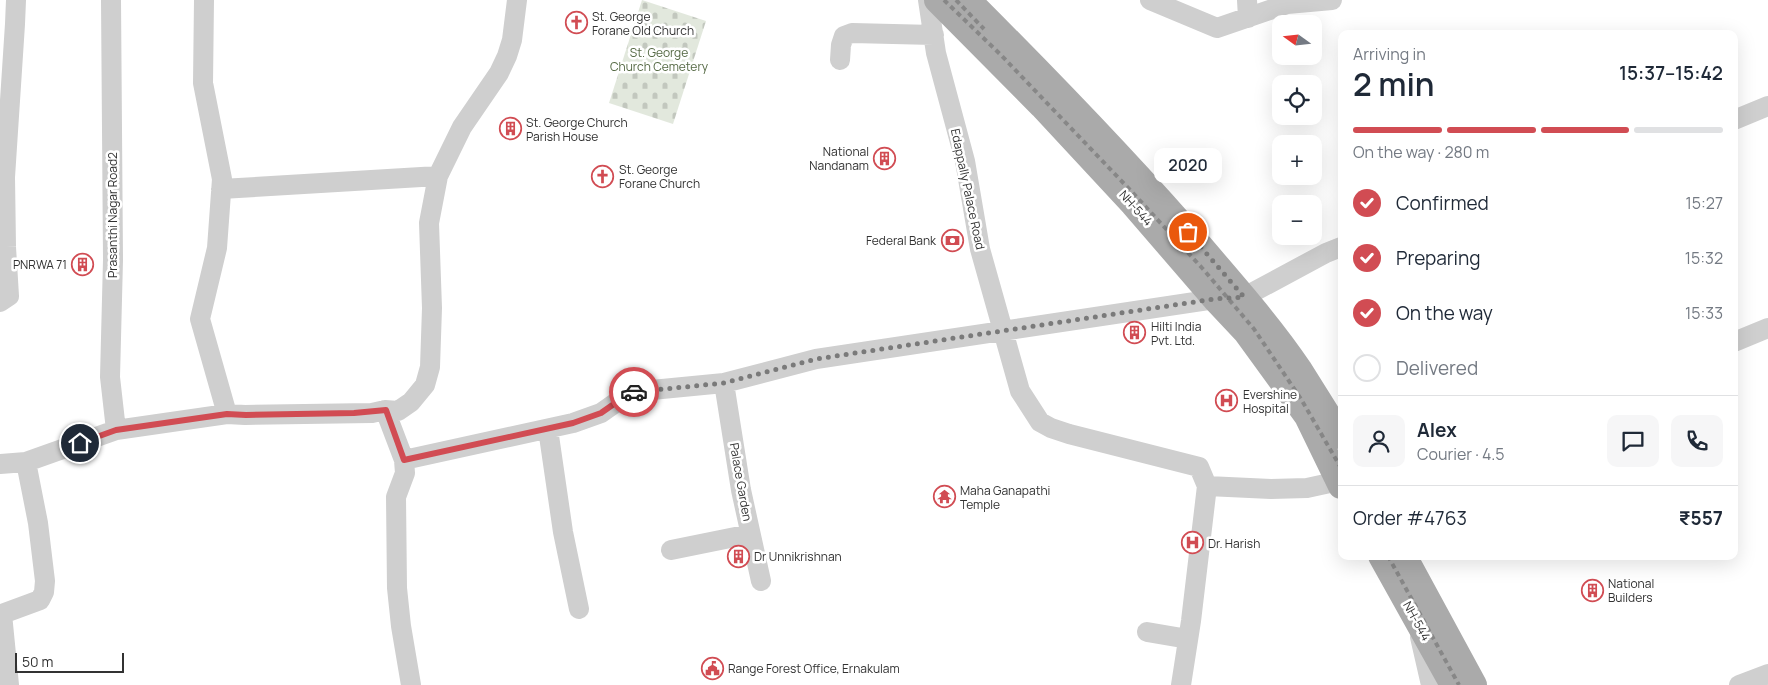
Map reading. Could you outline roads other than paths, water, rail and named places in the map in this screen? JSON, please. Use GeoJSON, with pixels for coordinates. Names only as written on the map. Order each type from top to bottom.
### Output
{"type":"FeatureCollection","features":[{"type":"Feature","properties":{"kind":"main road","name":"NH-544"},"geometry":{"type":"LineString","coordinates":[[937,0],[1055,120],[1133,204],[1214,299],[1246,332],[1307,416],[1338,479]]}},
{"type":"Feature","properties":{"kind":"main road","name":"NH-544"},"geometry":{"type":"LineString","coordinates":[[968,0],[1052,84],[1175,217],[1244,297],[1298,368],[1338,431]]}},
{"type":"Feature","properties":{"kind":"main road","name":"NH-544"},"geometry":{"type":"LineString","coordinates":[[1384,560],[1423,611],[1474,685]]}},
{"type":"Feature","properties":{"kind":"main road","name":"NH-544"},"geometry":{"type":"LineString","coordinates":[[1405,560],[1423,611],[1453,685]]}},
{"type":"Feature","properties":{"kind":"street"},"geometry":{"type":"LineString","coordinates":[[0,302],[9,296],[5,176],[6,64],[16,0]]}},
{"type":"Feature","properties":{"kind":"street","name":"Prasanthi Nagar Road2"},"geometry":{"type":"LineString","coordinates":[[111,0],[113,260],[110,377],[116,430]]}},
{"type":"Feature","properties":{"kind":"street"},"geometry":{"type":"LineString","coordinates":[[204,0],[203,82],[222,179],[217,248],[200,319],[227,414]]}},
{"type":"Feature","properties":{"kind":"street"},"geometry":{"type":"LineString","coordinates":[[0,464],[26,462],[116,430],[227,414],[372,413],[386,410],[398,412],[411,402],[425,385],[430,367],[432,308],[429,223],[438,176],[462,126],[499,73],[507,56],[512,40],[517,0]]}},
{"type":"Feature","properties":{"kind":"street","name":"Edappally Palace Road"},"geometry":{"type":"LineString","coordinates":[[928,0],[936,53],[965,160],[980,249],[1020,390],[1040,422],[1051,428],[1198,467],[1207,486]]}},
{"type":"Feature","properties":{"kind":"street"},"geometry":{"type":"LineString","coordinates":[[1150,0],[1216,28],[1247,9],[1332,0]]}},
{"type":"Feature","properties":{"kind":"street"},"geometry":{"type":"LineString","coordinates":[[840,60],[844,36],[852,33],[934,34]]}},
{"type":"Feature","properties":{"kind":"street"},"geometry":{"type":"LineString","coordinates":[[1738,118],[1768,106]]}},
{"type":"Feature","properties":{"kind":"street"},"geometry":{"type":"LineString","coordinates":[[221,189],[438,176]]}},
{"type":"Feature","properties":{"kind":"street"},"geometry":{"type":"LineString","coordinates":[[404,460],[573,423],[601,413],[631,392],[724,383],[816,359],[1006,340],[1214,299],[1244,297],[1338,248]]}},
{"type":"Feature","properties":{"kind":"street"},"geometry":{"type":"LineString","coordinates":[[1738,340],[1768,328]]}},
{"type":"Feature","properties":{"kind":"street","name":"Palace Garden"},"geometry":{"type":"LineString","coordinates":[[724,383],[741,490],[761,580]]}},
{"type":"Feature","properties":{"kind":"street"},"geometry":{"type":"LineString","coordinates":[[386,410],[404,460],[405,473],[396,497],[397,588],[410,685]]}},
{"type":"Feature","properties":{"kind":"street"},"geometry":{"type":"LineString","coordinates":[[548,429],[563,532],[578,609]]}},
{"type":"Feature","properties":{"kind":"street"},"geometry":{"type":"LineString","coordinates":[[9,685],[2,614],[40,600],[44,592],[45,581],[38,523],[26,462]]}},
{"type":"Feature","properties":{"kind":"street"},"geometry":{"type":"LineString","coordinates":[[1181,685],[1207,486],[1308,488],[1338,483]]}},
{"type":"Feature","properties":{"kind":"street"},"geometry":{"type":"LineString","coordinates":[[670,550],[750,534]]}},
{"type":"Feature","properties":{"kind":"street"},"geometry":{"type":"LineString","coordinates":[[1423,611],[1431,685]]}},
{"type":"Feature","properties":{"kind":"street"},"geometry":{"type":"LineString","coordinates":[[1147,632],[1188,639]]}},
{"type":"Feature","properties":{"kind":"street"},"geometry":{"type":"LineString","coordinates":[[1739,685],[1768,674]]}},
{"type":"Feature","properties":{"kind":"railway"},"geometry":{"type":"LineString","coordinates":[[944,0],[1002,56],[1203,269],[1254,329],[1301,399],[1338,463]]}},
{"type":"Feature","properties":{"kind":"railway"},"geometry":{"type":"LineString","coordinates":[[956,0],[984,29]]}},
{"type":"Feature","properties":{"kind":"railway"},"geometry":{"type":"LineString","coordinates":[[1390,560],[1459,685]]}},
{"type":"Feature","properties":{"kind":"place","name":"St. George Forane Old Church"},"geometry":{"type":"Point","coordinates":[576,23]}},
{"type":"Feature","properties":{"kind":"place","name":"St. George Church Parish House"},"geometry":{"type":"Point","coordinates":[510,129]}},
{"type":"Feature","properties":{"kind":"place","name":"National Nandanam"},"geometry":{"type":"Point","coordinates":[885,158]}},
{"type":"Feature","properties":{"kind":"place","name":"St. George Forane Church"},"geometry":{"type":"Point","coordinates":[603,176]}},
{"type":"Feature","properties":{"kind":"place","name":"2020"},"geometry":{"type":"Point","coordinates":[1188,232]}},
{"type":"Feature","properties":{"kind":"place","name":"Federal Bank"},"geometry":{"type":"Point","coordinates":[952,240]}},
{"type":"Feature","properties":{"kind":"place","name":"PNRWA 71"},"geometry":{"type":"Point","coordinates":[83,264]}},
{"type":"Feature","properties":{"kind":"place","name":"Hilti India Pvt. Ltd."},"geometry":{"type":"Point","coordinates":[1135,333]}},
{"type":"Feature","properties":{"kind":"place","name":"Evershine Hospital"},"geometry":{"type":"Point","coordinates":[1227,401]}},
{"type":"Feature","properties":{"kind":"place","name":"Maha Ganapathi Temple"},"geometry":{"type":"Point","coordinates":[944,497]}},
{"type":"Feature","properties":{"kind":"place","name":"Dr. Harish"},"geometry":{"type":"Point","coordinates":[1192,543]}},
{"type":"Feature","properties":{"kind":"place","name":"Dr Unnikrishnan"},"geometry":{"type":"Point","coordinates":[738,556]}},
{"type":"Feature","properties":{"kind":"place","name":"National Builders"},"geometry":{"type":"Point","coordinates":[1592,590]}},
{"type":"Feature","properties":{"kind":"place","name":"Range Forest Office, Ernakulam"},"geometry":{"type":"Point","coordinates":[712,668]}},
{"type":"Feature","properties":{"kind":"park label","name":"St. George Church Cemetery"},"geometry":{"type":"Point","coordinates":[659,59]}}]}
